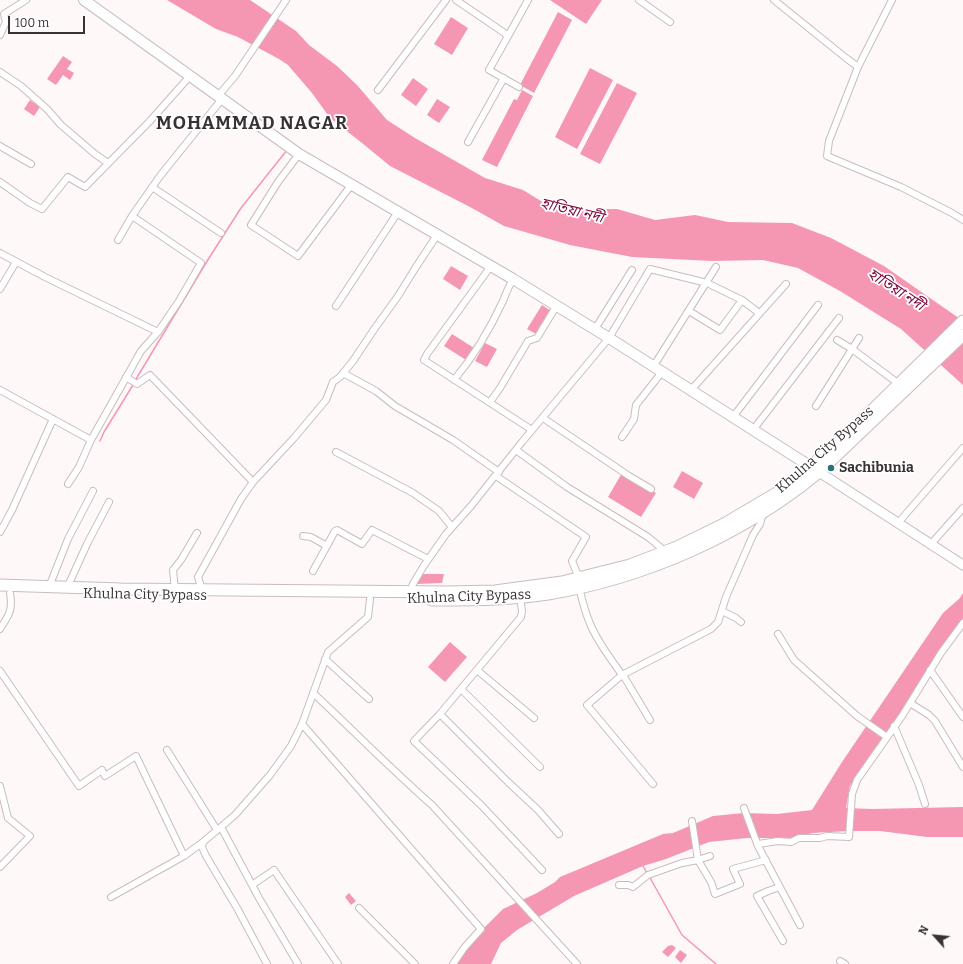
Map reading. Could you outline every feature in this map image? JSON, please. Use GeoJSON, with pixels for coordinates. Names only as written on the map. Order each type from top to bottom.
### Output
{"type":"FeatureCollection","features":[{"type":"Feature","properties":{"kind":"highway"},"geometry":{"type":"LineString","coordinates":[[915,374],[963,321]]}},
{"type":"Feature","properties":{"kind":"highway"},"geometry":{"type":"LineString","coordinates":[[915,374],[963,335]]}},
{"type":"Feature","properties":{"kind":"highway","name":"Khulna City Bypass"},"geometry":{"type":"LineString","coordinates":[[0,585],[175,590],[410,592],[496,591],[562,582],[579,582],[626,576],[697,548],[735,529],[797,490],[814,469],[845,437],[899,384],[915,374]]}},
{"type":"Feature","properties":{"kind":"highway","name":"Khulna City Bypass"},"geometry":{"type":"LineString","coordinates":[[5,593],[456,600],[502,599],[548,594],[666,552],[724,524],[786,488],[814,469],[915,374]]}},
{"type":"Feature","properties":{"kind":"main road"},"geometry":{"type":"LineString","coordinates":[[84,0],[299,154],[513,278],[814,469]]}},
{"type":"Feature","properties":{"kind":"street"},"geometry":{"type":"LineString","coordinates":[[0,35],[6,22],[4,14],[26,0]]}},
{"type":"Feature","properties":{"kind":"street"},"geometry":{"type":"LineString","coordinates":[[378,90],[446,0]]}},
{"type":"Feature","properties":{"kind":"street"},"geometry":{"type":"LineString","coordinates":[[456,0],[506,34],[507,38]]}},
{"type":"Feature","properties":{"kind":"street"},"geometry":{"type":"LineString","coordinates":[[519,87],[489,70],[528,0]]}},
{"type":"Feature","properties":{"kind":"street"},"geometry":{"type":"LineString","coordinates":[[639,0],[670,22]]}},
{"type":"Feature","properties":{"kind":"street"},"geometry":{"type":"LineString","coordinates":[[774,0],[856,66]]}},
{"type":"Feature","properties":{"kind":"street"},"geometry":{"type":"LineString","coordinates":[[892,0],[886,15],[856,66],[829,141],[827,156],[901,188],[963,220]]}},
{"type":"Feature","properties":{"kind":"street"},"geometry":{"type":"LineString","coordinates":[[118,240],[152,187],[220,98],[285,1]]}},
{"type":"Feature","properties":{"kind":"street"},"geometry":{"type":"LineString","coordinates":[[0,72],[21,86],[47,110],[60,125],[108,163]]}},
{"type":"Feature","properties":{"kind":"street"},"geometry":{"type":"LineString","coordinates":[[0,182],[30,203],[42,209],[68,177],[84,187],[149,122],[190,76]]}},
{"type":"Feature","properties":{"kind":"street"},"geometry":{"type":"LineString","coordinates":[[468,142],[504,78]]}},
{"type":"Feature","properties":{"kind":"street"},"geometry":{"type":"LineString","coordinates":[[0,146],[30,164]]}},
{"type":"Feature","properties":{"kind":"street"},"geometry":{"type":"LineString","coordinates":[[299,154],[278,182],[251,225],[298,256],[352,184]]}},
{"type":"Feature","properties":{"kind":"street"},"geometry":{"type":"LineString","coordinates":[[152,187],[221,232]]}},
{"type":"Feature","properties":{"kind":"street"},"geometry":{"type":"LineString","coordinates":[[336,306],[398,212]]}},
{"type":"Feature","properties":{"kind":"street"},"geometry":{"type":"LineString","coordinates":[[68,484],[79,467],[91,440],[141,351],[158,332],[179,301],[200,263],[132,216]]}},
{"type":"Feature","properties":{"kind":"street"},"geometry":{"type":"LineString","coordinates":[[202,590],[198,577],[241,498],[253,482],[299,433],[326,400],[333,382],[354,361],[437,235]]}},
{"type":"Feature","properties":{"kind":"street"},"geometry":{"type":"LineString","coordinates":[[0,253],[45,277],[158,332]]}},
{"type":"Feature","properties":{"kind":"street"},"geometry":{"type":"LineString","coordinates":[[0,289],[16,262]]}},
{"type":"Feature","properties":{"kind":"street"},"geometry":{"type":"LineString","coordinates":[[491,266],[424,360],[532,430]]}},
{"type":"Feature","properties":{"kind":"street"},"geometry":{"type":"LineString","coordinates":[[622,437],[634,419],[636,405],[658,369],[689,311],[716,267]]}},
{"type":"Feature","properties":{"kind":"street"},"geometry":{"type":"LineString","coordinates":[[410,592],[428,559],[452,527],[609,338],[650,269],[707,283],[742,300],[759,313]]}},
{"type":"Feature","properties":{"kind":"street"},"geometry":{"type":"LineString","coordinates":[[595,330],[632,270]]}},
{"type":"Feature","properties":{"kind":"street"},"geometry":{"type":"LineString","coordinates":[[454,380],[468,362],[488,330],[504,300],[506,291],[513,278]]}},
{"type":"Feature","properties":{"kind":"street"},"geometry":{"type":"LineString","coordinates":[[691,390],[786,284]]}},
{"type":"Feature","properties":{"kind":"street"},"geometry":{"type":"LineString","coordinates":[[689,311],[720,330],[742,300]]}},
{"type":"Feature","properties":{"kind":"street"},"geometry":{"type":"LineString","coordinates":[[490,402],[528,341],[537,338],[557,305]]}},
{"type":"Feature","properties":{"kind":"street"},"geometry":{"type":"LineString","coordinates":[[733,417],[818,305]]}},
{"type":"Feature","properties":{"kind":"street"},"geometry":{"type":"LineString","coordinates":[[753,430],[839,318]]}},
{"type":"Feature","properties":{"kind":"street"},"geometry":{"type":"LineString","coordinates":[[816,406],[859,338]]}},
{"type":"Feature","properties":{"kind":"street"},"geometry":{"type":"LineString","coordinates":[[837,340],[852,349],[899,384]]}},
{"type":"Feature","properties":{"kind":"street"},"geometry":{"type":"LineString","coordinates":[[343,373],[453,440],[497,474],[586,537],[572,560],[579,582],[585,610],[591,627],[604,649],[623,675],[650,720]]}},
{"type":"Feature","properties":{"kind":"street"},"geometry":{"type":"LineString","coordinates":[[126,377],[137,384],[150,374],[253,482]]}},
{"type":"Feature","properties":{"kind":"street"},"geometry":{"type":"LineString","coordinates":[[0,390],[91,440]]}},
{"type":"Feature","properties":{"kind":"street"},"geometry":{"type":"LineString","coordinates":[[543,418],[629,476],[652,489]]}},
{"type":"Feature","properties":{"kind":"street"},"geometry":{"type":"LineString","coordinates":[[0,532],[12,510],[53,419]]}},
{"type":"Feature","properties":{"kind":"street"},"geometry":{"type":"LineString","coordinates":[[898,523],[963,448]]}},
{"type":"Feature","properties":{"kind":"street"},"geometry":{"type":"LineString","coordinates":[[516,450],[567,487],[648,537],[666,552]]}},
{"type":"Feature","properties":{"kind":"street"},"geometry":{"type":"LineString","coordinates":[[336,452],[413,493],[439,511],[452,527]]}},
{"type":"Feature","properties":{"kind":"street"},"geometry":{"type":"LineString","coordinates":[[814,469],[963,565]]}},
{"type":"Feature","properties":{"kind":"street"},"geometry":{"type":"LineString","coordinates":[[49,587],[68,539],[93,491]]}},
{"type":"Feature","properties":{"kind":"street"},"geometry":{"type":"LineString","coordinates":[[67,588],[87,544],[109,502]]}},
{"type":"Feature","properties":{"kind":"street"},"geometry":{"type":"LineString","coordinates":[[931,544],[963,508]]}},
{"type":"Feature","properties":{"kind":"street"},"geometry":{"type":"LineString","coordinates":[[652,784],[586,705],[623,675],[711,629],[718,622],[726,597],[753,535],[760,524],[763,511]]}},
{"type":"Feature","properties":{"kind":"street"},"geometry":{"type":"LineString","coordinates":[[313,571],[335,531],[337,530],[362,544],[372,530],[428,559]]}},
{"type":"Feature","properties":{"kind":"street"},"geometry":{"type":"LineString","coordinates":[[175,590],[173,570],[181,560],[197,533]]}},
{"type":"Feature","properties":{"kind":"street"},"geometry":{"type":"LineString","coordinates":[[303,536],[311,537],[327,546]]}},
{"type":"Feature","properties":{"kind":"street"},"geometry":{"type":"LineString","coordinates":[[0,629],[12,604],[5,593]]}},
{"type":"Feature","properties":{"kind":"street"},"geometry":{"type":"LineString","coordinates":[[520,597],[522,611],[521,617],[440,714],[414,741],[482,806],[542,870]]}},
{"type":"Feature","properties":{"kind":"street"},"geometry":{"type":"LineString","coordinates":[[110,897],[184,856],[203,842],[235,815],[270,775],[291,746],[302,724],[328,652],[368,617],[370,599]]}},
{"type":"Feature","properties":{"kind":"street"},"geometry":{"type":"LineString","coordinates":[[722,611],[741,622]]}},
{"type":"Feature","properties":{"kind":"street"},"geometry":{"type":"LineString","coordinates":[[757,842],[792,842],[799,838],[820,838],[827,836],[849,837],[852,794],[857,780],[963,623]]}},
{"type":"Feature","properties":{"kind":"street"},"geometry":{"type":"LineString","coordinates":[[778,634],[794,660],[866,724],[887,736]]}},
{"type":"Feature","properties":{"kind":"street"},"geometry":{"type":"LineString","coordinates":[[325,660],[369,699]]}},
{"type":"Feature","properties":{"kind":"street"},"geometry":{"type":"LineString","coordinates":[[477,670],[534,718]]}},
{"type":"Feature","properties":{"kind":"street"},"geometry":{"type":"LineString","coordinates":[[930,670],[963,717]]}},
{"type":"Feature","properties":{"kind":"street"},"geometry":{"type":"LineString","coordinates":[[0,671],[80,786],[102,770],[105,776],[136,756],[184,856]]}},
{"type":"Feature","properties":{"kind":"street"},"geometry":{"type":"LineString","coordinates":[[461,689],[540,767]]}},
{"type":"Feature","properties":{"kind":"street"},"geometry":{"type":"LineString","coordinates":[[313,693],[404,781],[432,805],[578,964]]}},
{"type":"Feature","properties":{"kind":"street"},"geometry":{"type":"LineString","coordinates":[[910,703],[929,715],[935,721],[963,768]]}},
{"type":"Feature","properties":{"kind":"street"},"geometry":{"type":"LineString","coordinates":[[440,714],[538,810],[559,834]]}},
{"type":"Feature","properties":{"kind":"street"},"geometry":{"type":"LineString","coordinates":[[302,724],[480,929],[453,964]]}},
{"type":"Feature","properties":{"kind":"street"},"geometry":{"type":"LineString","coordinates":[[894,726],[919,785],[925,804]]}},
{"type":"Feature","properties":{"kind":"street"},"geometry":{"type":"LineString","coordinates":[[167,750],[219,828],[298,964]]}},
{"type":"Feature","properties":{"kind":"street"},"geometry":{"type":"LineString","coordinates":[[0,786],[8,818],[30,836],[0,867]]}},
{"type":"Feature","properties":{"kind":"street"},"geometry":{"type":"LineString","coordinates":[[745,809],[757,842],[800,925]]}},
{"type":"Feature","properties":{"kind":"street"},"geometry":{"type":"LineString","coordinates":[[692,822],[698,860],[711,882],[715,894],[740,884],[733,869],[766,860]]}},
{"type":"Feature","properties":{"kind":"street"},"geometry":{"type":"LineString","coordinates":[[203,842],[202,847],[206,856],[237,908],[267,964]]}},
{"type":"Feature","properties":{"kind":"street"},"geometry":{"type":"LineString","coordinates":[[619,885],[628,885],[633,888],[648,875],[682,863],[710,856]]}},
{"type":"Feature","properties":{"kind":"street"},"geometry":{"type":"LineString","coordinates":[[252,885],[274,870],[338,964]]}},
{"type":"Feature","properties":{"kind":"street"},"geometry":{"type":"LineString","coordinates":[[780,887],[757,896],[783,941]]}},
{"type":"Feature","properties":{"kind":"street"},"geometry":{"type":"LineString","coordinates":[[359,908],[415,964]]}},
{"type":"Feature","properties":{"kind":"water","name":"হাতিয়া নদী"},"geometry":{"type":"Polygon","coordinates":[[[167,0],[250,0],[296,31],[309,45],[337,66],[357,85],[387,120],[415,138],[485,178],[523,190],[554,209],[617,209],[655,220],[695,215],[728,222],[792,223],[831,238],[884,266],[963,321],[963,385],[901,329],[840,291],[798,268],[763,260],[712,261],[632,257],[570,245],[504,226],[390,166],[330,118],[312,93],[288,65],[238,37],[216,29],[167,0]]]}},
{"type":"Feature","properties":{"kind":"water"},"geometry":{"type":"Polygon","coordinates":[[[550,0],[602,0],[586,24],[550,0]]]}},
{"type":"Feature","properties":{"kind":"water"},"geometry":{"type":"Polygon","coordinates":[[[558,12],[572,20],[534,93],[520,85],[558,12]]]}},
{"type":"Feature","properties":{"kind":"water"},"geometry":{"type":"Polygon","coordinates":[[[451,17],[468,28],[452,55],[434,44],[451,17]]]}},
{"type":"Feature","properties":{"kind":"water"},"geometry":{"type":"Polygon","coordinates":[[[63,56],[72,62],[67,69],[74,73],[70,80],[63,75],[56,85],[47,79],[63,56]]]}},
{"type":"Feature","properties":{"kind":"water"},"geometry":{"type":"Polygon","coordinates":[[[590,68],[613,80],[577,149],[555,137],[590,68]]]}},
{"type":"Feature","properties":{"kind":"water"},"geometry":{"type":"Polygon","coordinates":[[[413,78],[428,89],[416,106],[401,95],[413,78]]]}},
{"type":"Feature","properties":{"kind":"water"},"geometry":{"type":"Polygon","coordinates":[[[617,83],[637,93],[600,164],[580,154],[617,83]]]}},
{"type":"Feature","properties":{"kind":"water"},"geometry":{"type":"Polygon","coordinates":[[[522,90],[533,96],[497,167],[482,160],[514,99],[517,100],[522,90]]]}},
{"type":"Feature","properties":{"kind":"water"},"geometry":{"type":"Polygon","coordinates":[[[437,99],[450,107],[439,123],[427,115],[437,99]]]}},
{"type":"Feature","properties":{"kind":"water"},"geometry":{"type":"Polygon","coordinates":[[[30,100],[40,107],[34,116],[24,109],[30,100]]]}},
{"type":"Feature","properties":{"kind":"water"},"geometry":{"type":"Polygon","coordinates":[[[451,266],[468,276],[460,290],[443,279],[451,266]]]}},
{"type":"Feature","properties":{"kind":"water"},"geometry":{"type":"Polygon","coordinates":[[[542,305],[551,311],[536,334],[527,329],[542,305]]]}},
{"type":"Feature","properties":{"kind":"water"},"geometry":{"type":"Polygon","coordinates":[[[452,334],[474,348],[466,360],[444,346],[452,334]]]}},
{"type":"Feature","properties":{"kind":"water"},"geometry":{"type":"Polygon","coordinates":[[[485,343],[497,349],[487,367],[475,361],[485,343]]]}},
{"type":"Feature","properties":{"kind":"water"},"geometry":{"type":"Polygon","coordinates":[[[682,471],[703,483],[694,499],[673,487],[682,471]]]}},
{"type":"Feature","properties":{"kind":"water"},"geometry":{"type":"Polygon","coordinates":[[[622,473],[656,493],[641,517],[608,497],[622,473]]]}},
{"type":"Feature","properties":{"kind":"water"},"geometry":{"type":"Polygon","coordinates":[[[421,574],[444,574],[442,583],[417,584],[421,574]]]}},
{"type":"Feature","properties":{"kind":"water"},"geometry":{"type":"Polygon","coordinates":[[[963,593],[963,622],[939,653],[875,751],[850,786],[846,808],[872,809],[963,807],[963,837],[927,837],[880,831],[848,831],[813,833],[792,838],[747,838],[709,842],[666,859],[643,866],[574,896],[517,930],[501,943],[491,964],[455,964],[479,933],[503,909],[537,893],[555,882],[560,877],[663,834],[673,833],[713,816],[744,813],[777,814],[812,810],[842,762],[943,613],[960,598],[963,593]]]}},
{"type":"Feature","properties":{"kind":"water"},"geometry":{"type":"Polygon","coordinates":[[[450,642],[467,657],[445,682],[428,667],[450,642]]]}},
{"type":"Feature","properties":{"kind":"water"},"geometry":{"type":"Polygon","coordinates":[[[349,893],[356,901],[351,905],[345,897],[349,893]]]}},
{"type":"Feature","properties":{"kind":"water"},"geometry":{"type":"Polygon","coordinates":[[[672,945],[676,948],[668,957],[662,952],[668,946],[672,945]]]}},
{"type":"Feature","properties":{"kind":"water"},"geometry":{"type":"Polygon","coordinates":[[[680,950],[687,955],[681,963],[675,957],[680,950]]]}},
{"type":"Feature","properties":{"kind":"waterway"},"geometry":{"type":"LineString","coordinates":[[136,379],[241,208],[287,150]]}},
{"type":"Feature","properties":{"kind":"waterway"},"geometry":{"type":"LineString","coordinates":[[100,441],[133,385]]}},
{"type":"Feature","properties":{"kind":"waterway"},"geometry":{"type":"LineString","coordinates":[[643,866],[647,873]]}},
{"type":"Feature","properties":{"kind":"waterway"},"geometry":{"type":"LineString","coordinates":[[649,876],[682,935],[716,964]]}},
{"type":"Feature","properties":{"kind":"place","name":"Sachibunia"},"geometry":{"type":"Point","coordinates":[831,468]}},
{"type":"Feature","properties":{"kind":"district","name":"MOHAMMAD NAGAR"},"geometry":{"type":"Point","coordinates":[252,124]}}]}
